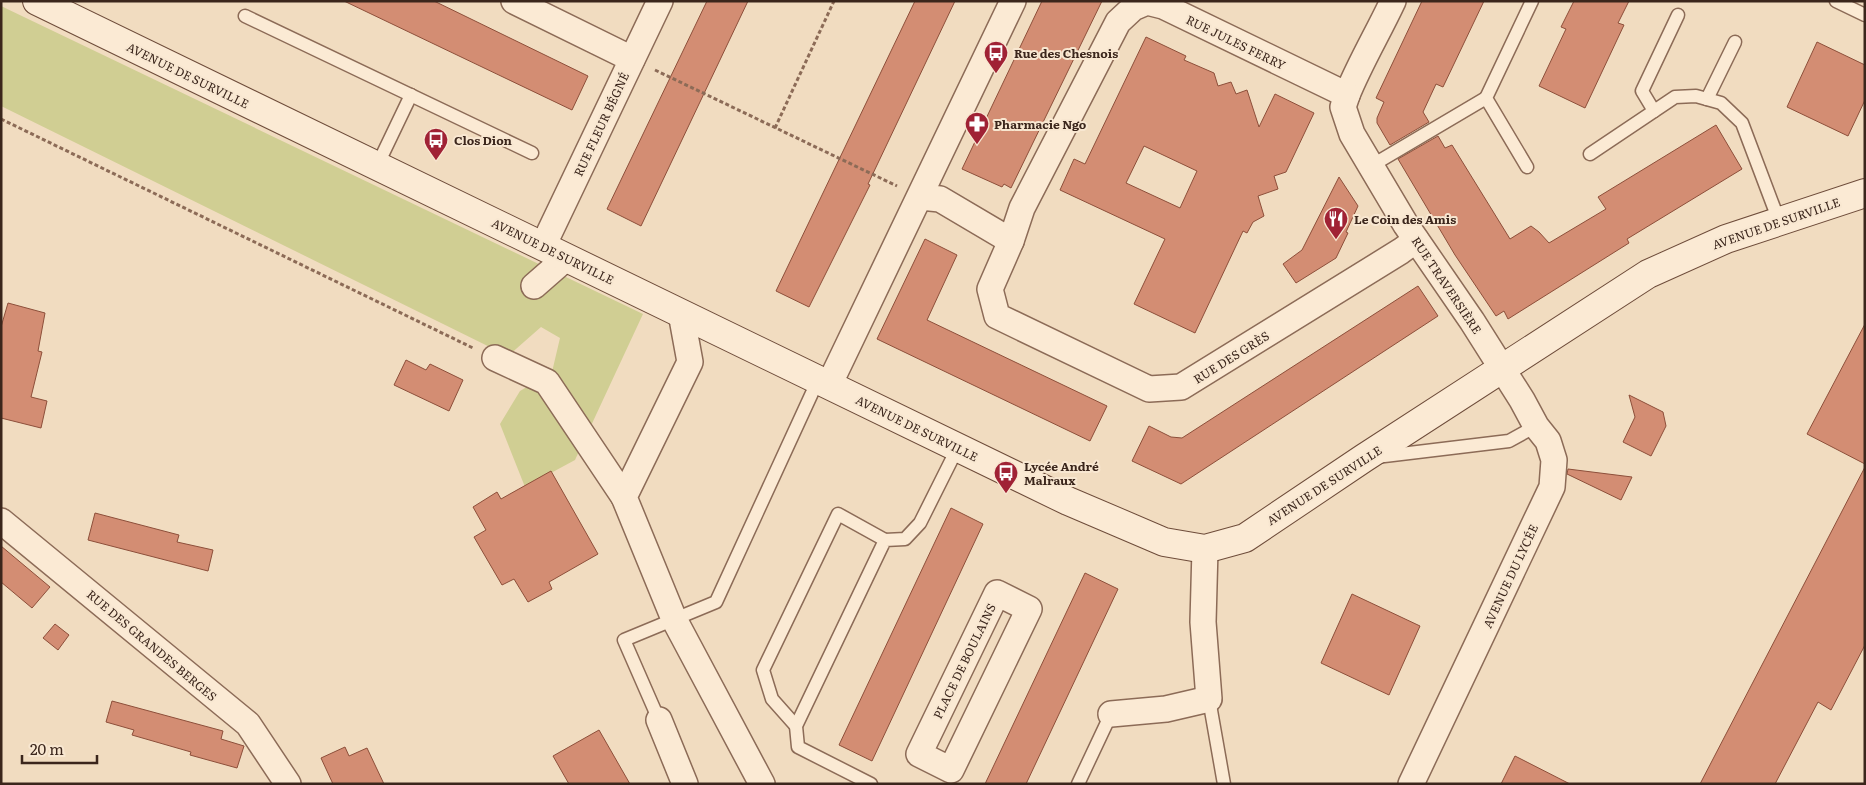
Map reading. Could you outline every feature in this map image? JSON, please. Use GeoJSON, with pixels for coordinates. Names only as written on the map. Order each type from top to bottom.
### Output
{"type":"FeatureCollection","features":[{"type":"Feature","properties":{"kind":"street","name":"AVENUE DE SURVILLE"},"geometry":{"type":"LineString","coordinates":[[37,1],[1068,501],[1164,542],[1205,549],[1245,538],[1364,458],[1648,274],[1726,239],[1865,192]]}},
{"type":"Feature","properties":{"kind":"street"},"geometry":{"type":"LineString","coordinates":[[514,1],[632,59]]}},
{"type":"Feature","properties":{"kind":"street","name":"RUE FLEUR BÉGNÉ"},"geometry":{"type":"LineString","coordinates":[[555,252],[632,59],[660,1]]}},
{"type":"Feature","properties":{"kind":"street"},"geometry":{"type":"LineString","coordinates":[[824,382],[920,197],[1013,1]]}},
{"type":"Feature","properties":{"kind":"street"},"geometry":{"type":"LineString","coordinates":[[1347,96],[1357,71],[1369,51],[1393,1]]}},
{"type":"Feature","properties":{"kind":"street","name":"RUE JULES FERRY"},"geometry":{"type":"LineString","coordinates":[[1011,241],[1022,208],[1118,22],[1133,8],[1147,2],[1163,6],[1347,96]]}},
{"type":"Feature","properties":{"kind":"street","name":"RUE TRAVERSIÈRE"},"geometry":{"type":"LineString","coordinates":[[1347,96],[1343,107],[1345,118],[1352,134],[1416,240],[1472,321],[1502,369]]}},
{"type":"Feature","properties":{"kind":"street"},"geometry":{"type":"LineString","coordinates":[[920,197],[940,199],[1011,241]]}},
{"type":"Feature","properties":{"kind":"street","name":"RUE DES GRÈS"},"geometry":{"type":"LineString","coordinates":[[1011,241],[990,289],[997,316],[1149,388],[1181,387],[1416,240]]}},
{"type":"Feature","properties":{"kind":"street"},"geometry":{"type":"LineString","coordinates":[[534,286],[555,252]]}},
{"type":"Feature","properties":{"kind":"street"},"geometry":{"type":"LineString","coordinates":[[624,497],[690,362],[681,313]]}},
{"type":"Feature","properties":{"kind":"street"},"geometry":{"type":"LineString","coordinates":[[495,358],[547,382],[624,497],[674,619],[762,784]]}},
{"type":"Feature","properties":{"kind":"street","name":"AVENUE DU LYCÉE"},"geometry":{"type":"LineString","coordinates":[[1411,784],[1552,487],[1554,460],[1548,441],[1536,426],[1502,369]]}},
{"type":"Feature","properties":{"kind":"street","name":"RUE DES GRANDES BERGES"},"geometry":{"type":"LineString","coordinates":[[1,521],[248,724],[288,784]]}},
{"type":"Feature","properties":{"kind":"street"},"geometry":{"type":"LineString","coordinates":[[1111,714],[1166,709],[1209,699],[1203,622],[1205,549]]}},
{"type":"Feature","properties":{"kind":"street","name":"PLACE DE BOULAINS"},"geometry":{"type":"LineString","coordinates":[[997,593],[1030,609],[951,770],[919,754],[997,593]]}},
{"type":"Feature","properties":{"kind":"street"},"geometry":{"type":"LineString","coordinates":[[659,720],[685,784]]}},
{"type":"Feature","properties":{"kind":"lane"},"geometry":{"type":"LineString","coordinates":[[1371,166],[1486,98],[1532,1]]}},
{"type":"Feature","properties":{"kind":"lane"},"geometry":{"type":"LineString","coordinates":[[1836,1],[1865,15]]}},
{"type":"Feature","properties":{"kind":"lane"},"geometry":{"type":"LineString","coordinates":[[1654,111],[1642,91],[1678,15]]}},
{"type":"Feature","properties":{"kind":"lane"},"geometry":{"type":"LineString","coordinates":[[245,16],[532,153]]}},
{"type":"Feature","properties":{"kind":"lane"},"geometry":{"type":"LineString","coordinates":[[1707,99],[1735,42]]}},
{"type":"Feature","properties":{"kind":"lane"},"geometry":{"type":"LineString","coordinates":[[377,166],[412,95]]}},
{"type":"Feature","properties":{"kind":"lane"},"geometry":{"type":"LineString","coordinates":[[1590,154],[1675,97],[1696,96],[1721,103],[1742,123],[1779,221]]}},
{"type":"Feature","properties":{"kind":"lane"},"geometry":{"type":"LineString","coordinates":[[1486,98],[1527,167]]}},
{"type":"Feature","properties":{"kind":"lane"},"geometry":{"type":"LineString","coordinates":[[659,720],[624,640],[716,602],[824,382]]}},
{"type":"Feature","properties":{"kind":"lane"},"geometry":{"type":"LineString","coordinates":[[1364,458],[1474,447],[1509,441],[1536,426]]}},
{"type":"Feature","properties":{"kind":"lane"},"geometry":{"type":"LineString","coordinates":[[796,726],[772,699],[763,670],[838,514],[885,540],[905,540],[920,523],[958,448]]}},
{"type":"Feature","properties":{"kind":"lane"},"geometry":{"type":"LineString","coordinates":[[871,784],[798,746],[796,726],[885,540]]}},
{"type":"Feature","properties":{"kind":"lane"},"geometry":{"type":"LineString","coordinates":[[1209,699],[1224,784]]}},
{"type":"Feature","properties":{"kind":"lane"},"geometry":{"type":"LineString","coordinates":[[1078,784],[1111,714]]}},
{"type":"Feature","properties":{"kind":"path"},"geometry":{"type":"LineString","coordinates":[[775,128],[834,1]]}},
{"type":"Feature","properties":{"kind":"path"},"geometry":{"type":"LineString","coordinates":[[632,59],[920,197]]}},
{"type":"Feature","properties":{"kind":"path"},"geometry":{"type":"LineString","coordinates":[[1,119],[495,358]]}},
{"type":"Feature","properties":{"kind":"shaded area"},"geometry":{"type":"Polygon","coordinates":[[[1,6],[643,314],[575,460],[525,487],[500,424],[520,391],[552,372],[560,338],[541,327],[508,356],[1,106],[1,6]]]}},
{"type":"Feature","properties":{"kind":"building"},"geometry":{"type":"Polygon","coordinates":[[[344,1],[434,1],[588,76],[572,110],[344,1]]]}},
{"type":"Feature","properties":{"kind":"building"},"geometry":{"type":"Polygon","coordinates":[[[707,1],[748,1],[641,226],[607,209],[707,1]]]}},
{"type":"Feature","properties":{"kind":"building"},"geometry":{"type":"Polygon","coordinates":[[[915,1],[955,1],[868,184],[870,185],[809,307],[776,291],[915,1]]]}},
{"type":"Feature","properties":{"kind":"building"},"geometry":{"type":"Polygon","coordinates":[[[1042,1],[1102,1],[1011,188],[1004,184],[1002,187],[962,169],[1042,1]]]}},
{"type":"Feature","properties":{"kind":"building"},"geometry":{"type":"Polygon","coordinates":[[[1422,1],[1484,1],[1443,87],[1436,84],[1423,112],[1429,122],[1390,145],[1377,123],[1377,118],[1384,102],[1376,98],[1422,1]]]}},
{"type":"Feature","properties":{"kind":"building"},"geometry":{"type":"Polygon","coordinates":[[[1574,1],[1629,1],[1618,23],[1624,25],[1585,108],[1539,86],[1566,29],[1561,27],[1574,1]]]}},
{"type":"Feature","properties":{"kind":"building"},"geometry":{"type":"Polygon","coordinates":[[[1146,37],[1186,56],[1184,60],[1214,73],[1218,86],[1231,82],[1236,94],[1247,90],[1259,127],[1275,94],[1314,113],[1286,172],[1274,176],[1278,189],[1258,196],[1264,216],[1253,222],[1247,233],[1243,231],[1195,333],[1134,304],[1165,239],[1060,190],[1074,159],[1085,164],[1146,37]],[[1144,146],[1126,183],[1180,208],[1197,171],[1144,146]]]}},
{"type":"Feature","properties":{"kind":"building"},"geometry":{"type":"Polygon","coordinates":[[[1817,42],[1865,65],[1865,100],[1848,136],[1787,107],[1817,42]]]}},
{"type":"Feature","properties":{"kind":"building"},"geometry":{"type":"Polygon","coordinates":[[[1716,125],[1742,169],[1627,239],[1629,243],[1508,319],[1504,311],[1496,316],[1455,255],[1398,159],[1438,136],[1445,148],[1452,145],[1510,239],[1531,226],[1549,243],[1606,209],[1598,197],[1716,125]]]}},
{"type":"Feature","properties":{"kind":"building"},"geometry":{"type":"Polygon","coordinates":[[[1339,177],[1358,206],[1346,232],[1348,233],[1336,258],[1296,283],[1283,264],[1302,250],[1339,177]]]}},
{"type":"Feature","properties":{"kind":"building"},"geometry":{"type":"Polygon","coordinates":[[[925,239],[957,255],[927,320],[1107,406],[1090,441],[877,339],[925,239]]]}},
{"type":"Feature","properties":{"kind":"building"},"geometry":{"type":"Polygon","coordinates":[[[1418,286],[1438,316],[1181,484],[1132,461],[1149,426],[1171,437],[1182,438],[1418,286]]]}},
{"type":"Feature","properties":{"kind":"building"},"geometry":{"type":"Polygon","coordinates":[[[8,303],[45,313],[38,351],[42,352],[31,397],[47,401],[41,428],[1,418],[1,327],[8,303]]]}},
{"type":"Feature","properties":{"kind":"building"},"geometry":{"type":"Polygon","coordinates":[[[1865,324],[1865,464],[1807,434],[1865,324]]]}},
{"type":"Feature","properties":{"kind":"building"},"geometry":{"type":"Polygon","coordinates":[[[406,360],[426,370],[430,364],[463,380],[449,411],[394,385],[406,360]]]}},
{"type":"Feature","properties":{"kind":"building"},"geometry":{"type":"Polygon","coordinates":[[[1629,395],[1663,412],[1666,426],[1651,456],[1623,442],[1635,417],[1629,395]]]}},
{"type":"Feature","properties":{"kind":"building"},"geometry":{"type":"Polygon","coordinates":[[[1865,467],[1865,645],[1831,710],[1818,702],[1775,784],[1700,784],[1865,467]]]}},
{"type":"Feature","properties":{"kind":"building"},"geometry":{"type":"Polygon","coordinates":[[[1568,469],[1632,477],[1621,500],[1567,474],[1568,469]]]}},
{"type":"Feature","properties":{"kind":"building"},"geometry":{"type":"Polygon","coordinates":[[[551,471],[598,554],[549,582],[552,589],[528,602],[514,579],[502,585],[474,537],[486,530],[473,507],[497,492],[501,499],[551,471]]]}},
{"type":"Feature","properties":{"kind":"building"},"geometry":{"type":"Polygon","coordinates":[[[951,508],[983,524],[872,761],[839,745],[951,508]]]}},
{"type":"Feature","properties":{"kind":"building"},"geometry":{"type":"Polygon","coordinates":[[[95,513],[179,535],[177,542],[213,550],[208,571],[88,540],[95,513]]]}},
{"type":"Feature","properties":{"kind":"building"},"geometry":{"type":"Polygon","coordinates":[[[1,546],[50,587],[32,608],[1,582],[1,546]]]}},
{"type":"Feature","properties":{"kind":"building"},"geometry":{"type":"Polygon","coordinates":[[[1085,573],[1118,589],[1026,784],[985,784],[1085,573]]]}},
{"type":"Feature","properties":{"kind":"building"},"geometry":{"type":"Polygon","coordinates":[[[1352,594],[1420,626],[1389,695],[1321,663],[1352,594]]]}},
{"type":"Feature","properties":{"kind":"building"},"geometry":{"type":"Polygon","coordinates":[[[55,624],[69,635],[58,650],[43,638],[55,624]]]}},
{"type":"Feature","properties":{"kind":"building"},"geometry":{"type":"Polygon","coordinates":[[[112,701],[223,731],[221,739],[244,746],[237,768],[190,755],[191,752],[132,735],[134,730],[106,722],[112,701]]]}},
{"type":"Feature","properties":{"kind":"building"},"geometry":{"type":"Polygon","coordinates":[[[599,730],[630,784],[569,784],[553,756],[599,730]]]}},
{"type":"Feature","properties":{"kind":"building"},"geometry":{"type":"Polygon","coordinates":[[[345,747],[349,756],[367,748],[384,784],[333,784],[321,758],[345,747]]]}},
{"type":"Feature","properties":{"kind":"building"},"geometry":{"type":"Polygon","coordinates":[[[1515,756],[1570,784],[1501,784],[1515,756]]]}},
{"type":"Feature","properties":{"kind":"place","name":"Rue des Chesnois"},"geometry":{"type":"Point","coordinates":[996,74]}},
{"type":"Feature","properties":{"kind":"place","name":"Pharmacie Ngo"},"geometry":{"type":"Point","coordinates":[977,145]}},
{"type":"Feature","properties":{"kind":"place","name":"Clos Dion"},"geometry":{"type":"Point","coordinates":[436,161]}},
{"type":"Feature","properties":{"kind":"place","name":"Le Coin des Amis"},"geometry":{"type":"Point","coordinates":[1336,240]}},
{"type":"Feature","properties":{"kind":"place","name":"Lycée André Malraux"},"geometry":{"type":"Point","coordinates":[1006,494]}}]}
